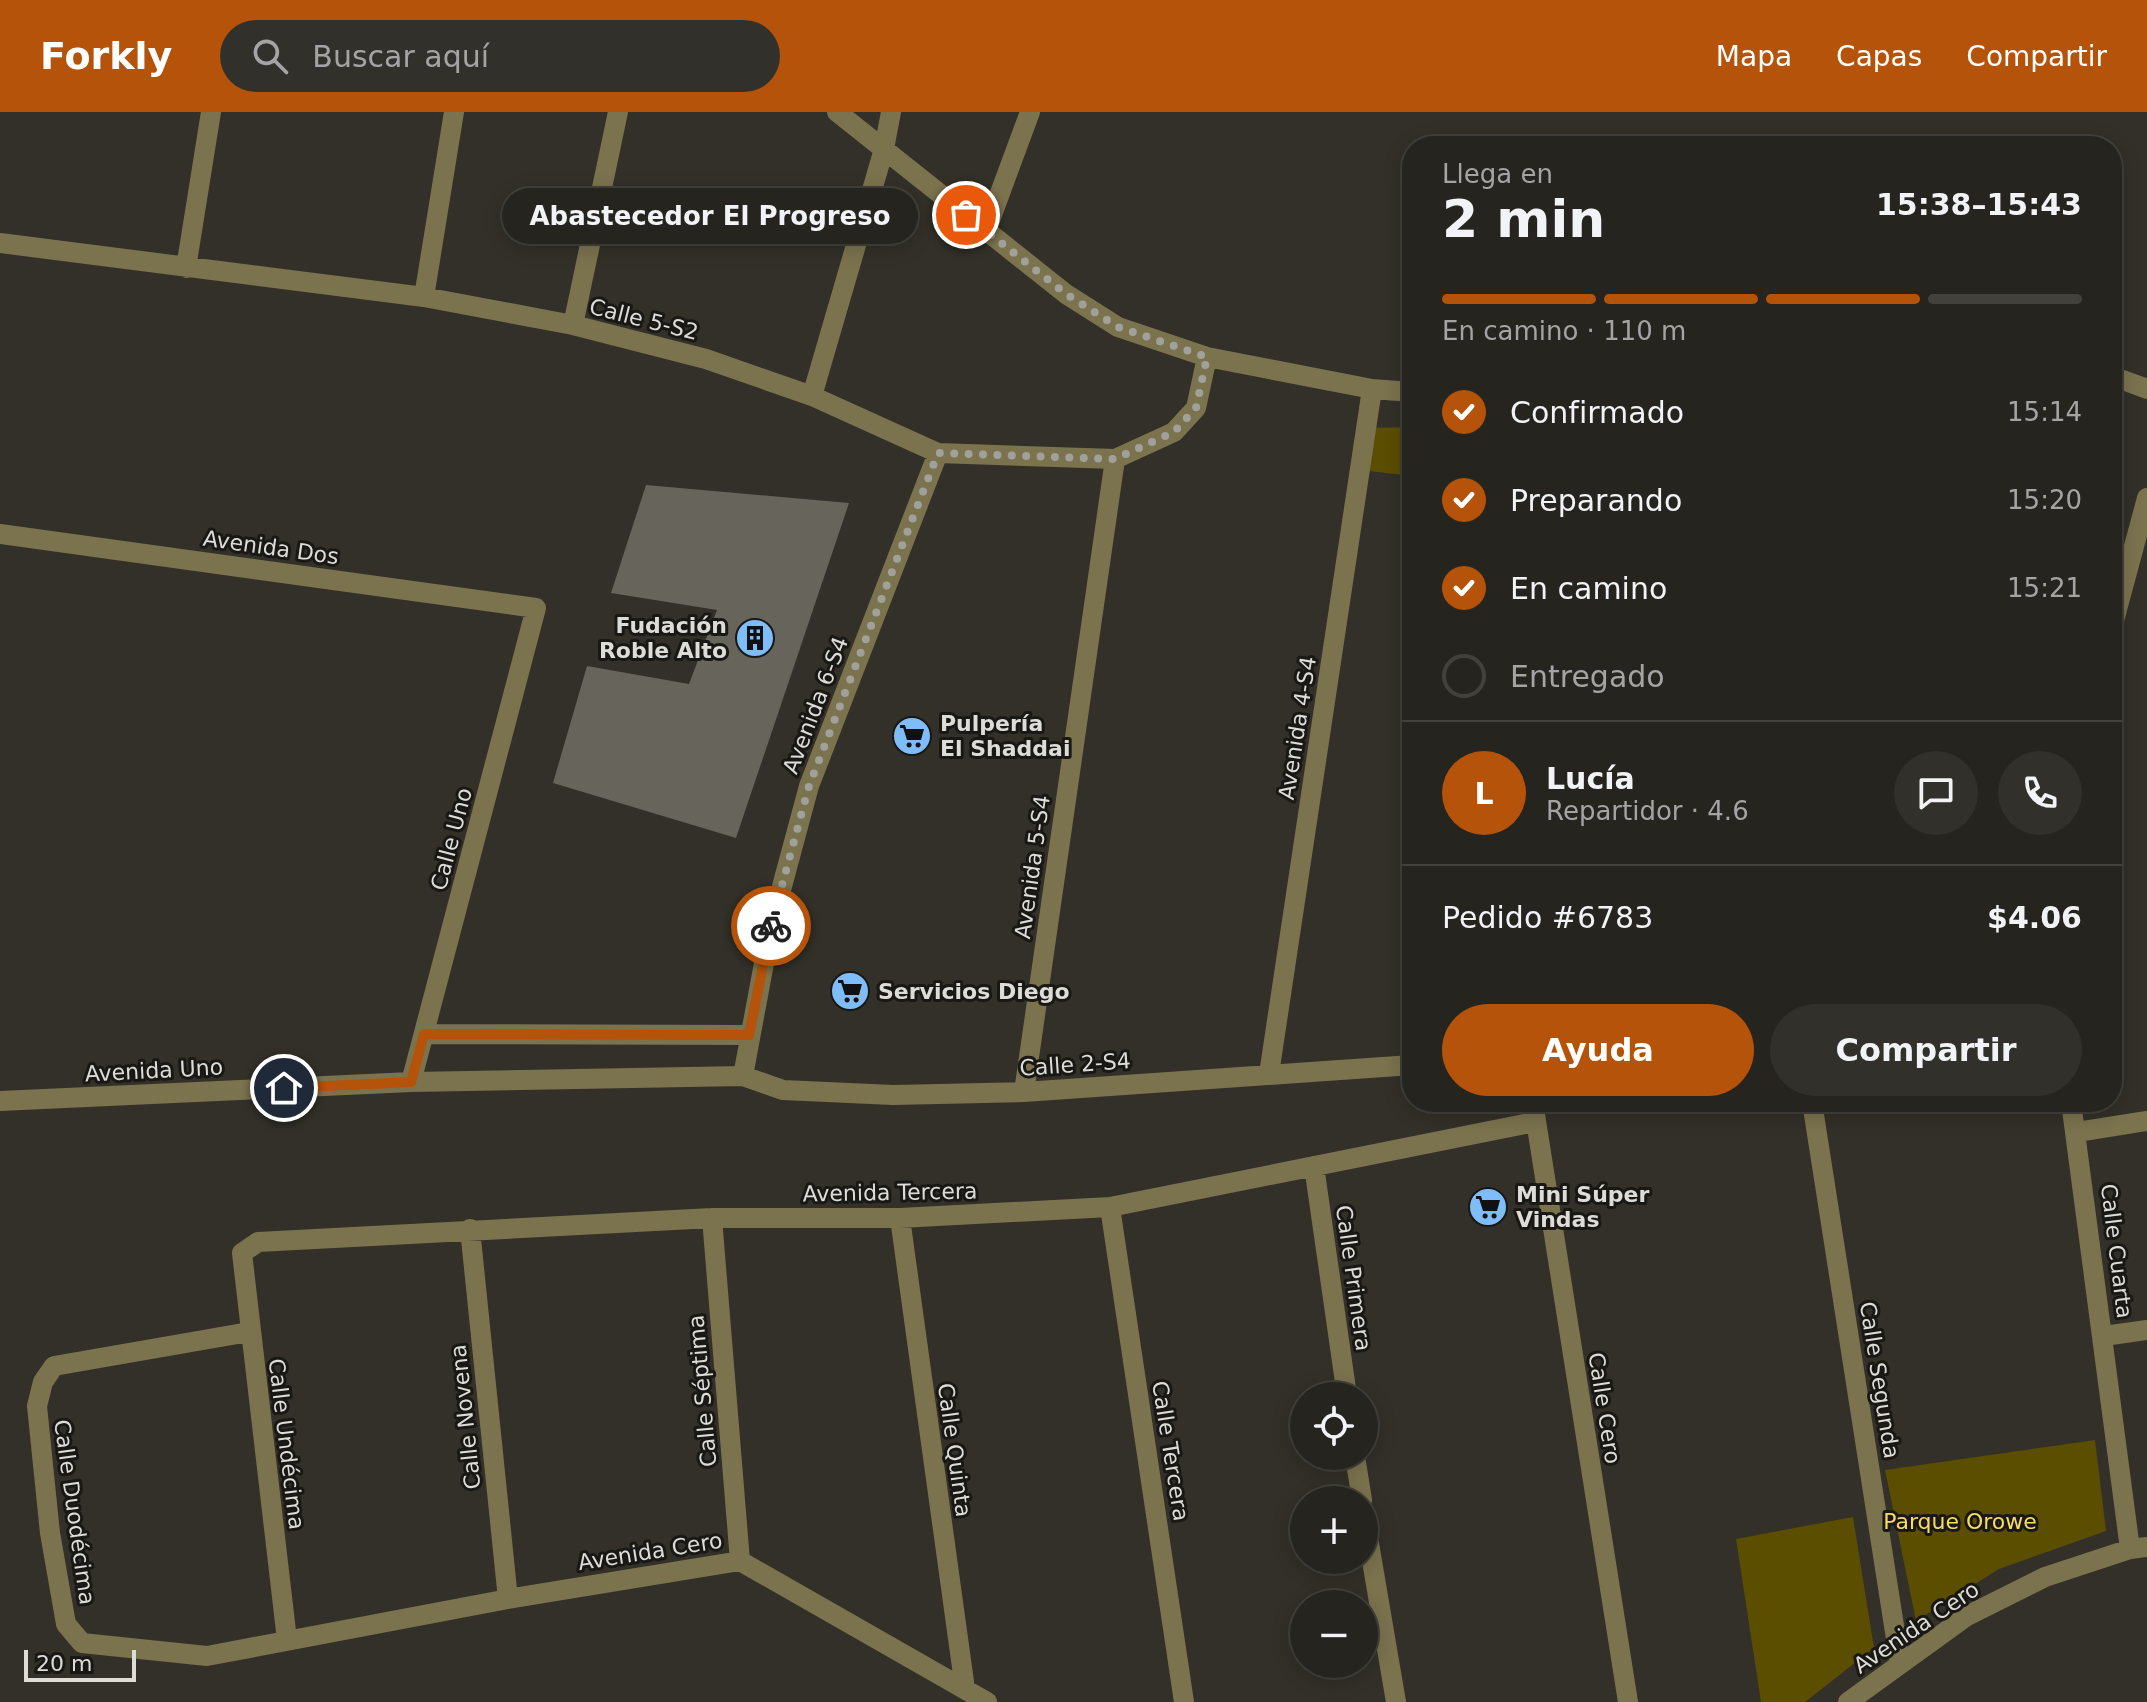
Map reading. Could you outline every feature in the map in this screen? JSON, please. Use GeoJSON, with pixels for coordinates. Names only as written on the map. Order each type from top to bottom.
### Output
{"type":"FeatureCollection","features":[{"type":"Feature","properties":{"kind":"street"},"geometry":{"type":"LineString","coordinates":[[186,268],[211,112]]}},
{"type":"Feature","properties":{"kind":"street"},"geometry":{"type":"LineString","coordinates":[[424,297],[454,112]]}},
{"type":"Feature","properties":{"kind":"street"},"geometry":{"type":"LineString","coordinates":[[573,325],[618,112]]}},
{"type":"Feature","properties":{"kind":"street"},"geometry":{"type":"LineString","coordinates":[[837,112],[1066,294],[1118,327],[1207,357],[1372,389],[1402,391]]}},
{"type":"Feature","properties":{"kind":"street"},"geometry":{"type":"LineString","coordinates":[[812,396],[884,149],[891,112]]}},
{"type":"Feature","properties":{"kind":"street"},"geometry":{"type":"LineString","coordinates":[[986,231],[1030,112]]}},
{"type":"Feature","properties":{"kind":"street","name":"Calle 5-S2"},"geometry":{"type":"LineString","coordinates":[[0,243],[424,297],[573,325],[706,359],[812,396],[938,453],[1115,459],[1174,432],[1196,408],[1207,357]]}},
{"type":"Feature","properties":{"kind":"street"},"geometry":{"type":"LineString","coordinates":[[2122,380],[2147,389]]}},
{"type":"Feature","properties":{"kind":"street","name":"Avenida 4-S4"},"geometry":{"type":"LineString","coordinates":[[1269,1074],[1372,389]]}},
{"type":"Feature","properties":{"kind":"street","name":"Avenida 6-S4"},"geometry":{"type":"LineString","coordinates":[[743,1076],[770,931],[809,786],[938,453]]}},
{"type":"Feature","properties":{"kind":"street","name":"Avenida 5-S4"},"geometry":{"type":"LineString","coordinates":[[1024,1092],[1115,459]]}},
{"type":"Feature","properties":{"kind":"street"},"geometry":{"type":"LineString","coordinates":[[2122,591],[2147,498]]}},
{"type":"Feature","properties":{"kind":"street","name":"Avenida Dos"},"geometry":{"type":"LineString","coordinates":[[0,534],[536,608]]}},
{"type":"Feature","properties":{"kind":"street","name":"Calle Uno"},"geometry":{"type":"LineString","coordinates":[[411,1082],[536,608]]}},
{"type":"Feature","properties":{"kind":"street"},"geometry":{"type":"LineString","coordinates":[[424,1034],[749,1035]]}},
{"type":"Feature","properties":{"kind":"street","name":"Calle 2-S4"},"geometry":{"type":"LineString","coordinates":[[743,1076],[783,1090],[893,1095],[1024,1092],[1402,1066]]}},
{"type":"Feature","properties":{"kind":"street","name":"Avenida Uno"},"geometry":{"type":"LineString","coordinates":[[0,1101],[411,1082],[743,1076]]}},
{"type":"Feature","properties":{"kind":"street","name":"Avenida Tercera"},"geometry":{"type":"LineString","coordinates":[[242,1253],[258,1242],[470,1229],[712,1218],[900,1218],[1110,1207],[1314,1166],[1534,1112]]}},
{"type":"Feature","properties":{"kind":"street","name":"Calle Cero"},"geometry":{"type":"LineString","coordinates":[[1534,1112],[1628,1702]]}},
{"type":"Feature","properties":{"kind":"street","name":"Calle Segunda"},"geometry":{"type":"LineString","coordinates":[[1814,1112],[1900,1664]]}},
{"type":"Feature","properties":{"kind":"street","name":"Calle Cuarta"},"geometry":{"type":"LineString","coordinates":[[2073,1112],[2138,1548]]}},
{"type":"Feature","properties":{"kind":"street"},"geometry":{"type":"LineString","coordinates":[[2077,1132],[2147,1121]]}},
{"type":"Feature","properties":{"kind":"street","name":"Calle Primera"},"geometry":{"type":"LineString","coordinates":[[1314,1166],[1345,1382]]}},
{"type":"Feature","properties":{"kind":"street","name":"Calle Tercera"},"geometry":{"type":"LineString","coordinates":[[1110,1207],[1184,1702]]}},
{"type":"Feature","properties":{"kind":"street","name":"Calle Séptima"},"geometry":{"type":"LineString","coordinates":[[712,1218],[740,1561]]}},
{"type":"Feature","properties":{"kind":"street","name":"Calle Quinta"},"geometry":{"type":"LineString","coordinates":[[900,1218],[965,1689]]}},
{"type":"Feature","properties":{"kind":"street","name":"Calle Novena"},"geometry":{"type":"LineString","coordinates":[[470,1229],[508,1599]]}},
{"type":"Feature","properties":{"kind":"street","name":"Calle Undécima"},"geometry":{"type":"LineString","coordinates":[[242,1253],[287,1640]]}},
{"type":"Feature","properties":{"kind":"street"},"geometry":{"type":"LineString","coordinates":[[2104,1336],[2147,1330]]}},
{"type":"Feature","properties":{"kind":"street","name":"Calle Duodécima"},"geometry":{"type":"LineString","coordinates":[[82,1643],[66,1624],[50,1533],[37,1406],[43,1382],[54,1366],[249,1332]]}},
{"type":"Feature","properties":{"kind":"street","name":"Avenida Cero"},"geometry":{"type":"LineString","coordinates":[[1848,1702],[1967,1616],[2045,1577],[2138,1548]]}},
{"type":"Feature","properties":{"kind":"street","name":"Avenida Cero"},"geometry":{"type":"LineString","coordinates":[[82,1643],[207,1656],[508,1599],[740,1561],[987,1702]]}},
{"type":"Feature","properties":{"kind":"street"},"geometry":{"type":"LineString","coordinates":[[1374,1574],[1396,1702]]}},
{"type":"Feature","properties":{"kind":"green space"},"geometry":{"type":"Polygon","coordinates":[[[1402,427],[1402,475],[1369,471],[1370,428],[1402,427]]]}},
{"type":"Feature","properties":{"kind":"green space","name":"Parque Orowe"},"geometry":{"type":"Polygon","coordinates":[[[2095,1440],[2106,1531],[1999,1569],[1916,1621],[1885,1470],[2095,1440]]]}},
{"type":"Feature","properties":{"kind":"green space","name":"Parque Orowe"},"geometry":{"type":"Polygon","coordinates":[[[1853,1517],[1874,1648],[1805,1702],[1761,1702],[1736,1539],[1853,1517]]]}},
{"type":"Feature","properties":{"kind":"building","name":"Fudación Roble Alto"},"geometry":{"type":"Polygon","coordinates":[[[646,485],[849,503],[736,838],[553,783],[587,666],[689,684],[717,610],[611,593],[646,485]]]}},
{"type":"Feature","properties":{"kind":"way so far"},"geometry":{"type":"LineString","coordinates":[[771,926],[809,786],[938,453],[1115,459],[1174,432],[1196,408],[1207,357],[1118,327],[1066,294],[966,215]]}},
{"type":"Feature","properties":{"kind":"place","name":"Abastecedor El Progreso"},"geometry":{"type":"Point","coordinates":[966,215]}},
{"type":"Feature","properties":{"kind":"place","name":"Fudación Roble Alto"},"geometry":{"type":"Point","coordinates":[755,638]}},
{"type":"Feature","properties":{"kind":"place","name":"Pulpería El Shaddai"},"geometry":{"type":"Point","coordinates":[912,736]}},
{"type":"Feature","properties":{"kind":"place","name":"Servicios Diego"},"geometry":{"type":"Point","coordinates":[850,991]}},
{"type":"Feature","properties":{"kind":"place","name":"Mini Súper Vindas"},"geometry":{"type":"Point","coordinates":[1488,1207]}},
{"type":"Feature","properties":{"kind":"route"},"geometry":{"type":"LineString","coordinates":[[284,1088],[411,1082],[424,1034],[749,1035],[771,926]]}}]}
